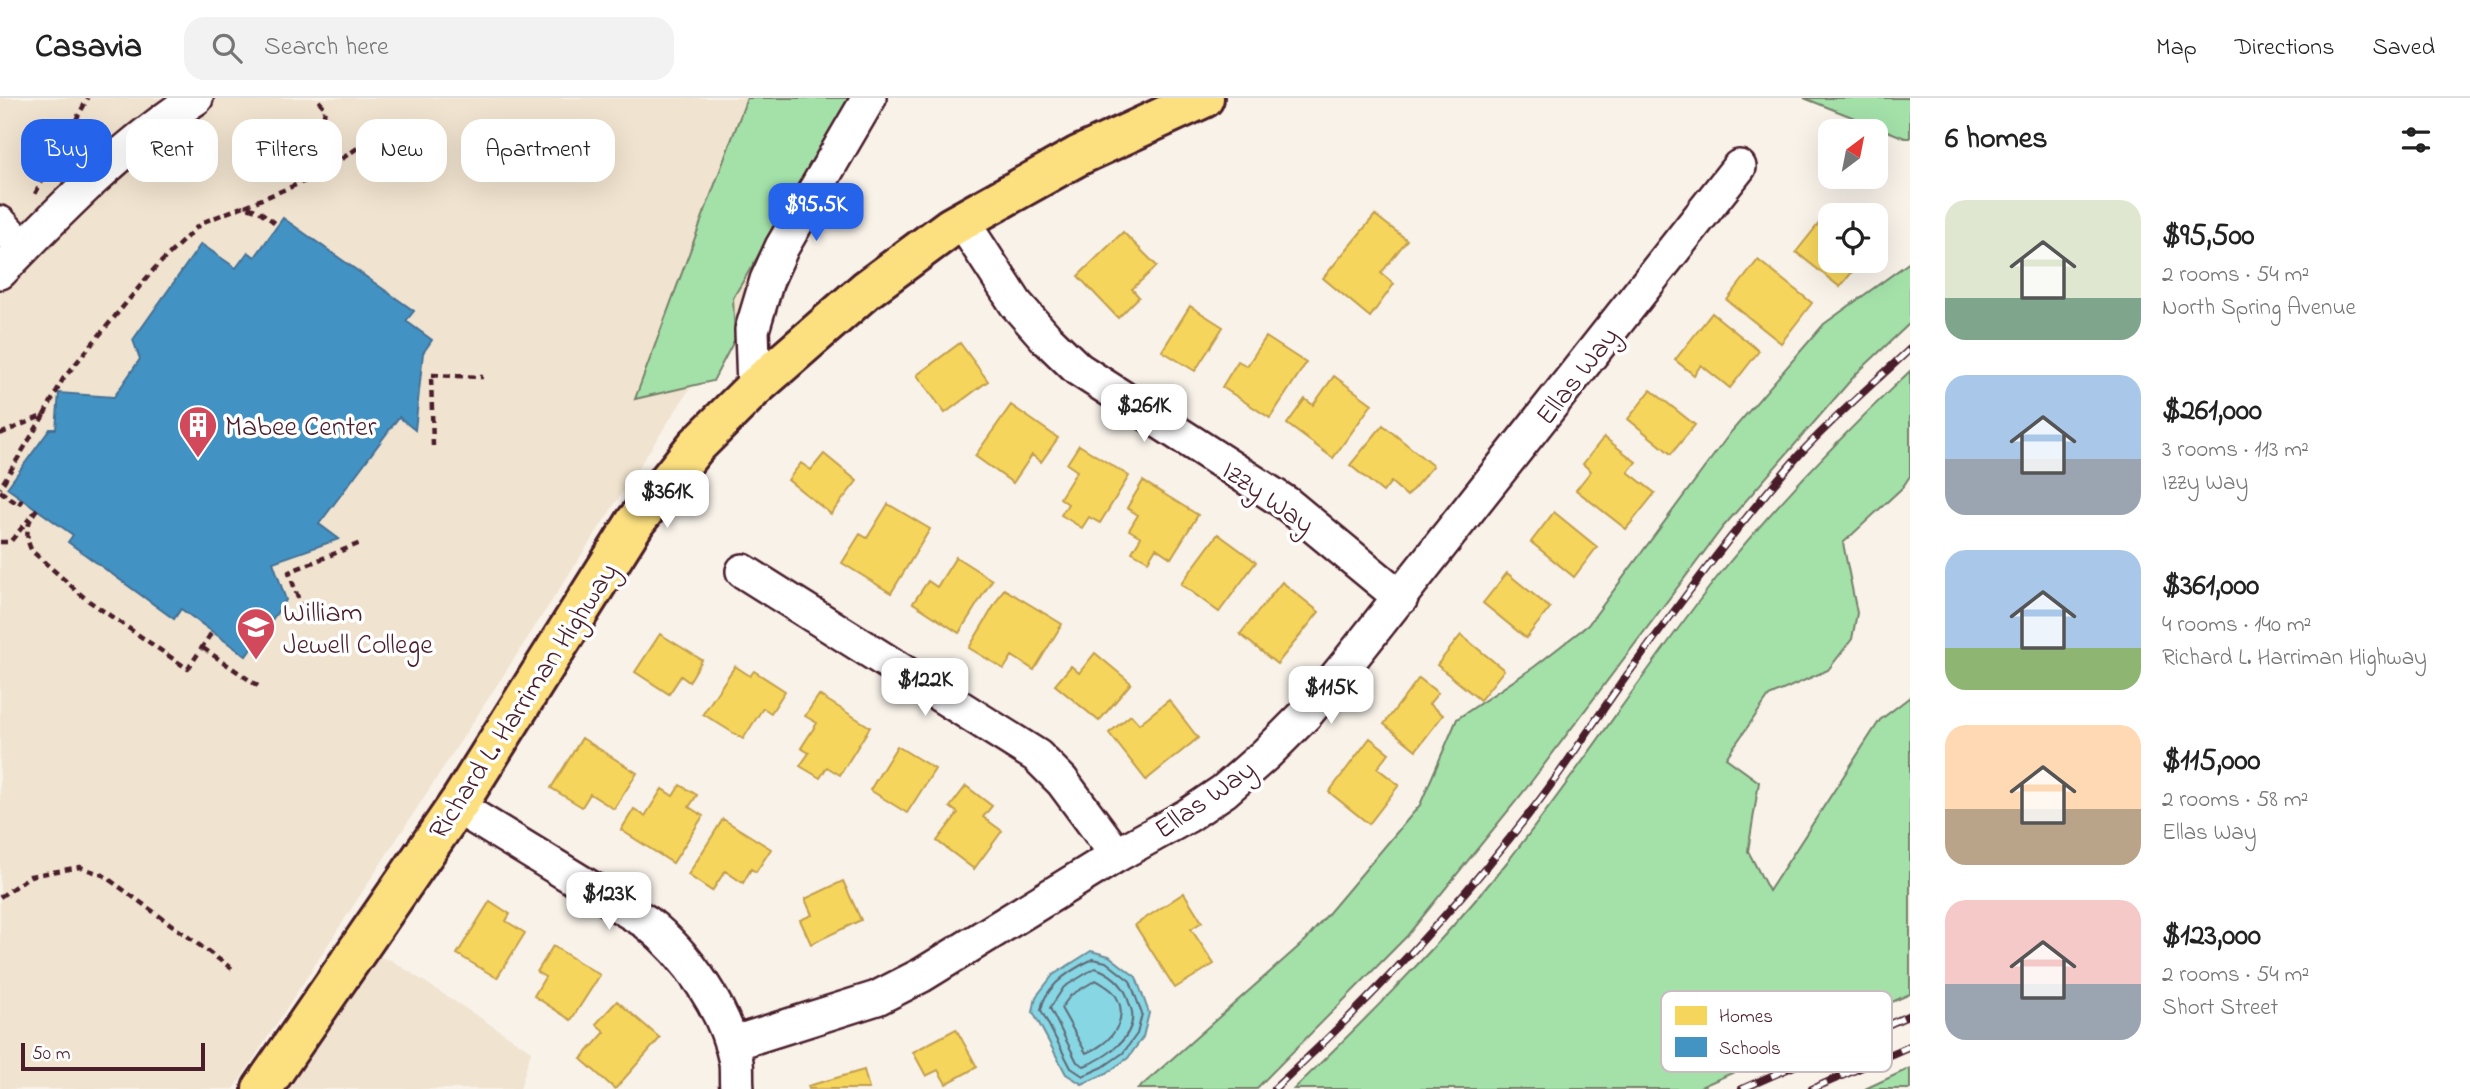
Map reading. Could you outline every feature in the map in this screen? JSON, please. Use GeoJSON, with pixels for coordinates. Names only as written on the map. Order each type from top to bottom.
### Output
{"type":"FeatureCollection","features":[{"type":"Feature","properties":{"kind":"main road","name":"Richard L. Harriman Highway"},"geometry":{"type":"LineString","coordinates":[[262,1089],[456,806],[636,522],[696,446],[754,388],[866,290],[962,221],[1078,156],[1204,98]]}},
{"type":"Feature","properties":{"kind":"street"},"geometry":{"type":"LineString","coordinates":[[0,272],[82,187],[195,98]]}},
{"type":"Feature","properties":{"kind":"street"},"geometry":{"type":"LineString","coordinates":[[754,388],[752,330],[767,279],[782,247],[869,98]]}},
{"type":"Feature","properties":{"kind":"street","name":"Ellas Way"},"geometry":{"type":"LineString","coordinates":[[730,1044],[877,998],[922,975],[1224,792],[1306,714],[1401,598],[1739,167]]}},
{"type":"Feature","properties":{"kind":"street","name":"Izzy Way"},"geometry":{"type":"LineString","coordinates":[[962,221],[1017,304],[1047,340],[1078,369],[1286,503],[1401,598]]}},
{"type":"Feature","properties":{"kind":"street"},"geometry":{"type":"LineString","coordinates":[[0,223],[23,248]]}},
{"type":"Feature","properties":{"kind":"street"},"geometry":{"type":"LineString","coordinates":[[743,571],[1037,756],[1062,782],[1117,855]]}},
{"type":"Feature","properties":{"kind":"street"},"geometry":{"type":"LineString","coordinates":[[456,806],[646,922],[663,936],[693,970],[725,1025],[736,1063],[737,1089]]}},
{"type":"Feature","properties":{"kind":"path"},"geometry":{"type":"LineString","coordinates":[[34,195],[88,98]]}},
{"type":"Feature","properties":{"kind":"path"},"geometry":{"type":"LineString","coordinates":[[316,98],[325,108],[323,119]]}},
{"type":"Feature","properties":{"kind":"path"},"geometry":{"type":"LineString","coordinates":[[23,499],[19,505],[0,489],[63,379],[155,268],[201,223],[303,182]]}},
{"type":"Feature","properties":{"kind":"path"},"geometry":{"type":"LineString","coordinates":[[244,206],[259,211],[278,225]]}},
{"type":"Feature","properties":{"kind":"path"},"geometry":{"type":"LineString","coordinates":[[433,446],[431,375],[482,377]]}},
{"type":"Feature","properties":{"kind":"path"},"geometry":{"type":"LineString","coordinates":[[0,434],[44,415]]}},
{"type":"Feature","properties":{"kind":"path"},"geometry":{"type":"LineString","coordinates":[[0,542],[10,542],[37,509]]}},
{"type":"Feature","properties":{"kind":"path"},"geometry":{"type":"LineString","coordinates":[[30,518],[27,538],[32,551],[86,599],[188,669],[212,632]]}},
{"type":"Feature","properties":{"kind":"path"},"geometry":{"type":"LineString","coordinates":[[306,621],[289,572],[363,542]]}},
{"type":"Feature","properties":{"kind":"path"},"geometry":{"type":"LineString","coordinates":[[203,648],[258,687]]}},
{"type":"Feature","properties":{"kind":"path"},"geometry":{"type":"LineString","coordinates":[[0,897],[30,876],[80,867],[103,875],[235,971]]}},
{"type":"Feature","properties":{"kind":"shaded area","name":"William Jewell College"},"geometry":{"type":"Polygon","coordinates":[[[0,98],[869,98],[782,247],[234,1089],[0,1089],[0,98]]]}},
{"type":"Feature","properties":{"kind":"shaded area"},"geometry":{"type":"Polygon","coordinates":[[[375,956],[391,960],[531,1051],[520,1089],[285,1089],[375,956]]]}},
{"type":"Feature","properties":{"kind":"green space"},"geometry":{"type":"Polygon","coordinates":[[[747,98],[852,98],[733,298],[735,339],[713,381],[635,399],[747,98]]]}},
{"type":"Feature","properties":{"kind":"green space"},"geometry":{"type":"Polygon","coordinates":[[[1804,98],[1910,98],[1910,138],[1888,131],[1888,119],[1857,119],[1804,98]]]}},
{"type":"Feature","properties":{"kind":"green space"},"geometry":{"type":"Polygon","coordinates":[[[1910,262],[1910,323],[1857,373],[1723,527],[1525,790],[1407,936],[1256,1089],[1138,1089],[1306,940],[1420,805],[1457,719],[1534,667],[1588,625],[1731,432],[1824,324],[1910,262]]]}},
{"type":"Feature","properties":{"kind":"green space"},"geometry":{"type":"Polygon","coordinates":[[[1910,371],[1910,476],[1902,488],[1843,543],[1857,613],[1852,639],[1828,670],[1769,696],[1726,758],[1759,782],[1748,851],[1769,891],[1880,720],[1910,697],[1910,994],[1892,1002],[1892,991],[1661,991],[1661,1072],[1734,1072],[1696,1089],[1294,1089],[1404,978],[1483,891],[1535,827],[1715,580],[1761,525],[1858,421],[1910,371]]]}},
{"type":"Feature","properties":{"kind":"green space"},"geometry":{"type":"Polygon","coordinates":[[[1910,1068],[1910,1089],[1865,1089],[1910,1068]]]}},
{"type":"Feature","properties":{"kind":"water"},"geometry":{"type":"Polygon","coordinates":[[[1091,951],[1109,956],[1136,977],[1149,1013],[1143,1037],[1128,1058],[1107,1073],[1082,1084],[1066,1074],[1033,1012],[1036,997],[1053,975],[1091,951]]]}},
{"type":"Feature","properties":{"kind":"building: Homes"},"geometry":{"type":"Polygon","coordinates":[[[1375,215],[1407,240],[1381,273],[1394,284],[1370,317],[1323,278],[1375,215]]]}},
{"type":"Feature","properties":{"kind":"building: Homes"},"geometry":{"type":"Polygon","coordinates":[[[1818,224],[1818,270],[1796,252],[1818,224]]]}},
{"type":"Feature","properties":{"kind":"building: Homes"},"geometry":{"type":"Polygon","coordinates":[[[1123,232],[1157,266],[1132,289],[1139,297],[1118,318],[1078,276],[1123,232]]]}},
{"type":"Feature","properties":{"kind":"building: Homes"},"geometry":{"type":"Polygon","coordinates":[[[1758,260],[1812,303],[1781,343],[1727,300],[1758,260]]]}},
{"type":"Feature","properties":{"kind":"building: Homes"},"geometry":{"type":"Polygon","coordinates":[[[1822,273],[1851,273],[1840,287],[1822,273]]]}},
{"type":"Feature","properties":{"kind":"building: Homes"},"geometry":{"type":"Polygon","coordinates":[[[1190,306],[1223,327],[1195,371],[1162,351],[1190,306]]]}},
{"type":"Feature","properties":{"kind":"building: Homes"},"geometry":{"type":"Polygon","coordinates":[[[1712,313],[1759,351],[1730,388],[1701,365],[1694,375],[1675,360],[1712,313]]]}},
{"type":"Feature","properties":{"kind":"building: Homes"},"geometry":{"type":"Polygon","coordinates":[[[1266,337],[1306,363],[1270,418],[1222,387],[1238,361],[1247,366],[1266,337]]]}},
{"type":"Feature","properties":{"kind":"building: Homes"},"geometry":{"type":"Polygon","coordinates":[[[960,343],[988,381],[945,413],[917,375],[960,343]]]}},
{"type":"Feature","properties":{"kind":"building: Homes"},"geometry":{"type":"Polygon","coordinates":[[[1334,376],[1372,404],[1333,458],[1287,424],[1305,399],[1313,405],[1334,376]]]}},
{"type":"Feature","properties":{"kind":"building: Homes"},"geometry":{"type":"Polygon","coordinates":[[[1651,390],[1695,425],[1671,454],[1628,419],[1651,390]]]}},
{"type":"Feature","properties":{"kind":"building: Homes"},"geometry":{"type":"Polygon","coordinates":[[[1011,405],[1058,438],[1041,462],[1032,455],[1013,483],[975,456],[1011,405]]]}},
{"type":"Feature","properties":{"kind":"building: Homes"},"geometry":{"type":"Polygon","coordinates":[[[1383,425],[1433,466],[1407,496],[1391,482],[1383,492],[1350,465],[1383,425]]]}},
{"type":"Feature","properties":{"kind":"building: Homes"},"geometry":{"type":"Polygon","coordinates":[[[1604,437],[1636,462],[1628,472],[1655,493],[1626,529],[1576,490],[1591,471],[1583,464],[1604,437]]]}},
{"type":"Feature","properties":{"kind":"building: Homes"},"geometry":{"type":"Polygon","coordinates":[[[1079,445],[1129,476],[1100,523],[1089,517],[1082,528],[1061,515],[1068,504],[1060,498],[1077,471],[1067,464],[1079,445]]]}},
{"type":"Feature","properties":{"kind":"building: Homes"},"geometry":{"type":"Polygon","coordinates":[[[824,454],[857,481],[831,514],[788,480],[801,463],[811,470],[824,454]]]}},
{"type":"Feature","properties":{"kind":"building: Homes"},"geometry":{"type":"Polygon","coordinates":[[[1143,481],[1198,515],[1171,558],[1156,548],[1148,561],[1132,552],[1141,537],[1129,530],[1138,515],[1127,508],[1143,481]]]}},
{"type":"Feature","properties":{"kind":"building: Homes"},"geometry":{"type":"Polygon","coordinates":[[[888,504],[930,529],[891,593],[842,563],[860,534],[867,538],[888,504]]]}},
{"type":"Feature","properties":{"kind":"building: Homes"},"geometry":{"type":"Polygon","coordinates":[[[1554,512],[1597,547],[1574,577],[1531,542],[1554,512]]]}},
{"type":"Feature","properties":{"kind":"building: Homes"},"geometry":{"type":"Polygon","coordinates":[[[1218,534],[1256,562],[1219,612],[1181,584],[1218,534]]]}},
{"type":"Feature","properties":{"kind":"building: Homes"},"geometry":{"type":"Polygon","coordinates":[[[956,557],[992,580],[959,633],[913,603],[928,581],[937,587],[956,557]]]}},
{"type":"Feature","properties":{"kind":"building: Homes"},"geometry":{"type":"Polygon","coordinates":[[[1507,573],[1550,608],[1526,638],[1483,603],[1507,573]]]}},
{"type":"Feature","properties":{"kind":"building: Homes"},"geometry":{"type":"Polygon","coordinates":[[[1282,582],[1319,612],[1277,664],[1240,634],[1282,582]]]}},
{"type":"Feature","properties":{"kind":"building: Homes"},"geometry":{"type":"Polygon","coordinates":[[[1004,589],[1062,624],[1034,670],[1012,656],[1004,669],[969,648],[1004,589]]]}},
{"type":"Feature","properties":{"kind":"building: Homes"},"geometry":{"type":"Polygon","coordinates":[[[660,634],[702,660],[689,682],[681,676],[669,694],[635,672],[660,634]]]}},
{"type":"Feature","properties":{"kind":"building: Homes"},"geometry":{"type":"Polygon","coordinates":[[[1461,635],[1504,670],[1480,700],[1437,665],[1461,635]]]}},
{"type":"Feature","properties":{"kind":"building: Homes"},"geometry":{"type":"Polygon","coordinates":[[[1095,653],[1131,683],[1099,721],[1055,685],[1071,666],[1079,673],[1095,653]]]}},
{"type":"Feature","properties":{"kind":"building: Homes"},"geometry":{"type":"Polygon","coordinates":[[[735,666],[750,676],[754,671],[785,691],[771,713],[763,708],[743,739],[703,714],[735,666]]]}},
{"type":"Feature","properties":{"kind":"building: Homes"},"geometry":{"type":"Polygon","coordinates":[[[1419,678],[1438,693],[1429,704],[1443,715],[1416,750],[1384,724],[1419,678]]]}},
{"type":"Feature","properties":{"kind":"building: Homes"},"geometry":{"type":"Polygon","coordinates":[[[819,695],[870,727],[840,775],[827,767],[820,778],[800,766],[809,753],[801,748],[817,723],[805,716],[819,695]]]}},
{"type":"Feature","properties":{"kind":"building: Homes"},"geometry":{"type":"Polygon","coordinates":[[[1169,700],[1198,738],[1146,780],[1109,733],[1131,715],[1139,724],[1169,700]]]}},
{"type":"Feature","properties":{"kind":"building: Homes"},"geometry":{"type":"Polygon","coordinates":[[[582,738],[637,773],[614,809],[590,794],[582,807],[551,788],[582,738]]]}},
{"type":"Feature","properties":{"kind":"building: Homes"},"geometry":{"type":"Polygon","coordinates":[[[1370,738],[1389,753],[1377,768],[1399,785],[1369,824],[1329,792],[1370,738]]]}},
{"type":"Feature","properties":{"kind":"building: Homes"},"geometry":{"type":"Polygon","coordinates":[[[897,746],[935,769],[907,813],[870,790],[897,746]]]}},
{"type":"Feature","properties":{"kind":"building: Homes"},"geometry":{"type":"Polygon","coordinates":[[[680,785],[697,795],[689,807],[703,816],[673,863],[621,830],[634,809],[645,816],[662,789],[673,796],[680,785]]]}},
{"type":"Feature","properties":{"kind":"building: Homes"},"geometry":{"type":"Polygon","coordinates":[[[966,786],[992,806],[983,817],[1002,831],[974,869],[937,841],[958,813],[950,807],[966,786]]]}},
{"type":"Feature","properties":{"kind":"building: Homes"},"geometry":{"type":"Polygon","coordinates":[[[723,819],[771,849],[756,872],[751,869],[743,883],[725,871],[712,891],[688,875],[723,819]]]}},
{"type":"Feature","properties":{"kind":"building: Homes"},"geometry":{"type":"Polygon","coordinates":[[[843,881],[861,920],[811,944],[800,920],[812,915],[805,899],[843,881]]]}},
{"type":"Feature","properties":{"kind":"building: Homes"},"geometry":{"type":"Polygon","coordinates":[[[1184,893],[1202,922],[1191,929],[1214,964],[1175,988],[1135,925],[1184,893]]]}},
{"type":"Feature","properties":{"kind":"building: Homes"},"geometry":{"type":"Polygon","coordinates":[[[490,901],[510,914],[506,921],[525,933],[497,978],[457,954],[490,901]]]}},
{"type":"Feature","properties":{"kind":"building: Homes"},"geometry":{"type":"Polygon","coordinates":[[[553,946],[600,975],[571,1020],[534,996],[545,977],[537,972],[553,946]]]}},
{"type":"Feature","properties":{"kind":"building: Homes"},"geometry":{"type":"Polygon","coordinates":[[[617,1001],[660,1038],[615,1089],[581,1059],[605,1032],[596,1024],[617,1001]]]}},
{"type":"Feature","properties":{"kind":"building: Homes"},"geometry":{"type":"Polygon","coordinates":[[[956,1029],[977,1067],[946,1084],[938,1070],[926,1076],[913,1052],[956,1029]]]}},
{"type":"Feature","properties":{"kind":"building: Homes"},"geometry":{"type":"Polygon","coordinates":[[[864,1070],[869,1089],[809,1089],[808,1086],[864,1070]]]}},
{"type":"Feature","properties":{"kind":"building: Schools","name":"Mabee Center"},"geometry":{"type":"Polygon","coordinates":[[[283,218],[414,311],[406,321],[432,340],[423,353],[415,430],[399,417],[319,524],[339,539],[273,562],[286,600],[246,656],[181,609],[174,619],[68,542],[73,535],[7,488],[50,429],[56,429],[59,393],[114,397],[140,359],[133,340],[201,244],[236,268],[248,252],[255,257],[283,218]]]}},
{"type":"Feature","properties":{"kind":"railway"},"geometry":{"type":"LineString","coordinates":[[1274,1089],[1376,990],[1472,884],[1546,792],[1623,681],[1756,505],[1799,455],[1910,349]]}},
{"type":"Feature","properties":{"kind":"railway"},"geometry":{"type":"LineString","coordinates":[[1892,1023],[1910,1015]]}},
{"type":"Feature","properties":{"kind":"railway"},"geometry":{"type":"LineString","coordinates":[[1892,1054],[1910,1046]]}},
{"type":"Feature","properties":{"kind":"railway"},"geometry":{"type":"LineString","coordinates":[[1742,1089],[1781,1072]]}},
{"type":"Feature","properties":{"kind":"railway"},"geometry":{"type":"LineString","coordinates":[[1812,1089],[1851,1072]]}},
{"type":"Feature","properties":{"kind":"place","name":"Mabee Center"},"geometry":{"type":"Point","coordinates":[198,459]}},
{"type":"Feature","properties":{"kind":"place","name":"William Jewell College"},"geometry":{"type":"Point","coordinates":[256,661]}}]}
